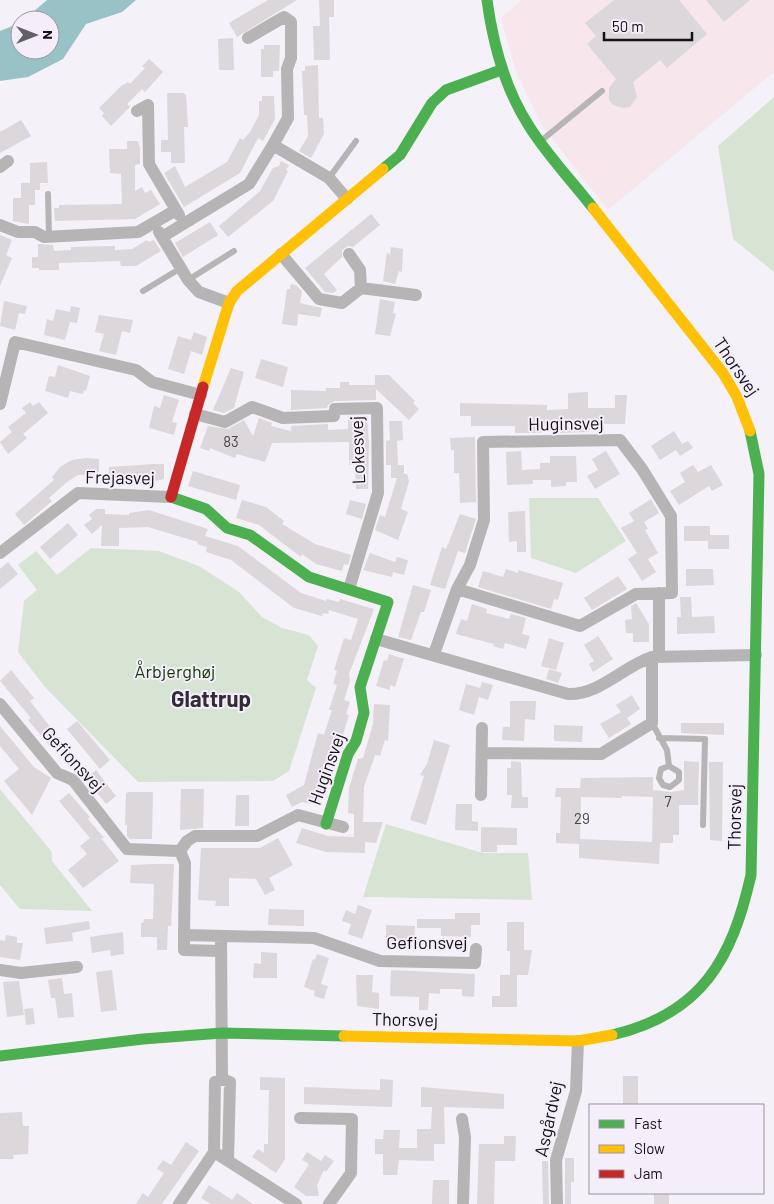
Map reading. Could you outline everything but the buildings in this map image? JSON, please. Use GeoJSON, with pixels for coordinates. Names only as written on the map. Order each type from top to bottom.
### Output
{"type":"FeatureCollection","features":[{"type":"Feature","properties":{"kind":"street","name":"Thorsvej"},"geometry":{"type":"LineString","coordinates":[[0,1056],[222,1033],[578,1042],[633,1031],[661,1019],[683,1004],[708,982],[729,951],[740,925],[751,875],[759,474],[750,424],[738,397],[723,373],[529,127],[513,98],[501,70],[493,40],[487,0]]}},
{"type":"Feature","properties":{"kind":"street"},"geometry":{"type":"LineString","coordinates":[[162,238],[249,184],[288,118],[287,69],[291,58],[291,22],[284,17],[248,38]]}},
{"type":"Feature","properties":{"kind":"street"},"geometry":{"type":"LineString","coordinates":[[349,589],[309,577],[250,535],[227,528],[206,510],[170,497],[229,303],[236,290],[400,155],[432,103],[446,90],[501,70]]}},
{"type":"Feature","properties":{"kind":"street"},"geometry":{"type":"LineString","coordinates":[[137,111],[148,105],[149,164],[184,224]]}},
{"type":"Feature","properties":{"kind":"street"},"geometry":{"type":"LineString","coordinates":[[273,145],[329,178],[348,199]]}},
{"type":"Feature","properties":{"kind":"street"},"geometry":{"type":"LineString","coordinates":[[0,225],[18,232],[35,232],[49,236],[138,232],[176,210]]}},
{"type":"Feature","properties":{"kind":"street"},"geometry":{"type":"LineString","coordinates":[[153,223],[188,280],[199,292],[229,303]]}},
{"type":"Feature","properties":{"kind":"street"},"geometry":{"type":"LineString","coordinates":[[281,254],[319,299],[342,303],[361,288],[416,295]]}},
{"type":"Feature","properties":{"kind":"street"},"geometry":{"type":"LineString","coordinates":[[349,254],[360,270],[361,288]]}},
{"type":"Feature","properties":{"kind":"street"},"geometry":{"type":"LineString","coordinates":[[0,404],[15,342],[136,370],[152,382],[201,396]]}},
{"type":"Feature","properties":{"kind":"street","name":"Lokesvej"},"geometry":{"type":"LineString","coordinates":[[195,414],[225,422],[252,407],[283,418],[334,416],[335,409],[377,408],[378,493],[349,589]]}},
{"type":"Feature","properties":{"kind":"street","name":"Huginsvej"},"geometry":{"type":"LineString","coordinates":[[434,654],[457,589],[470,565],[484,520],[483,442],[620,440],[642,469],[671,516],[672,593],[659,593]]}},
{"type":"Feature","properties":{"kind":"street","name":"Frejasvej"},"geometry":{"type":"LineString","coordinates":[[0,553],[78,493],[170,497]]}},
{"type":"Feature","properties":{"kind":"street","name":"Huginsvej"},"geometry":{"type":"LineString","coordinates":[[326,824],[348,754],[356,742],[364,714],[360,687],[388,602],[349,589]]}},
{"type":"Feature","properties":{"kind":"street"},"geometry":{"type":"LineString","coordinates":[[457,589],[580,626],[636,594],[659,593],[652,723],[601,754],[482,753]]}},
{"type":"Feature","properties":{"kind":"street"},"geometry":{"type":"LineString","coordinates":[[376,640],[434,654],[568,694],[590,692],[639,661],[656,657],[756,655]]}},
{"type":"Feature","properties":{"kind":"street","name":"Gefionsvej"},"geometry":{"type":"LineString","coordinates":[[0,704],[57,773],[73,780],[127,849],[180,851]]}},
{"type":"Feature","properties":{"kind":"street"},"geometry":{"type":"LineString","coordinates":[[481,795],[482,728]]}},
{"type":"Feature","properties":{"kind":"street","name":"Huginsvej"},"geometry":{"type":"LineString","coordinates":[[180,851],[186,840],[195,836],[257,836],[298,815],[343,827]]}},
{"type":"Feature","properties":{"kind":"street"},"geometry":{"type":"LineString","coordinates":[[180,851],[185,863],[184,950],[221,951]]}},
{"type":"Feature","properties":{"kind":"street","name":"Gefionsvej"},"geometry":{"type":"LineString","coordinates":[[184,935],[314,938],[380,961],[476,963],[476,949]]}},
{"type":"Feature","properties":{"kind":"street"},"geometry":{"type":"LineString","coordinates":[[221,936],[222,1079]]}},
{"type":"Feature","properties":{"kind":"street"},"geometry":{"type":"LineString","coordinates":[[0,970],[21,973],[77,967]]}},
{"type":"Feature","properties":{"kind":"street","name":"Asgårdvej"},"geometry":{"type":"LineString","coordinates":[[557,1204],[556,1160],[576,1091],[578,1042]]}},
{"type":"Feature","properties":{"kind":"street"},"geometry":{"type":"LineString","coordinates":[[179,1204],[214,1152],[215,1082],[222,1079],[230,1082],[228,1160]]}},
{"type":"Feature","properties":{"kind":"street"},"geometry":{"type":"LineString","coordinates":[[300,1118],[352,1119],[351,1173],[329,1204]]}},
{"type":"Feature","properties":{"kind":"street"},"geometry":{"type":"LineString","coordinates":[[462,1119],[465,1137],[463,1204]]}},
{"type":"Feature","properties":{"kind":"street"},"geometry":{"type":"LineString","coordinates":[[214,1152],[296,1204]]}},
{"type":"Feature","properties":{"kind":"lane"},"geometry":{"type":"LineString","coordinates":[[541,141],[602,91]]}},
{"type":"Feature","properties":{"kind":"lane"},"geometry":{"type":"LineString","coordinates":[[329,178],[356,141]]}},
{"type":"Feature","properties":{"kind":"lane"},"geometry":{"type":"LineString","coordinates":[[48,194],[49,236]]}},
{"type":"Feature","properties":{"kind":"lane"},"geometry":{"type":"LineString","coordinates":[[188,280],[234,251]]}},
{"type":"Feature","properties":{"kind":"lane"},"geometry":{"type":"LineString","coordinates":[[143,291],[181,268]]}},
{"type":"Feature","properties":{"kind":"lane"},"geometry":{"type":"LineString","coordinates":[[652,723],[667,750],[669,766]]}},
{"type":"Feature","properties":{"kind":"lane"},"geometry":{"type":"LineString","coordinates":[[659,738],[704,739],[703,825]]}},
{"type":"Feature","properties":{"kind":"shaded area"},"geometry":{"type":"Polygon","coordinates":[[[522,0],[774,0],[774,72],[608,210],[543,127],[516,72],[501,18],[522,0]]]}},
{"type":"Feature","properties":{"kind":"green space"},"geometry":{"type":"Polygon","coordinates":[[[774,97],[774,272],[733,239],[718,146],[774,97]]]}},
{"type":"Feature","properties":{"kind":"green space"},"geometry":{"type":"Polygon","coordinates":[[[529,498],[598,498],[626,541],[576,573],[531,558],[529,498]]]}},
{"type":"Feature","properties":{"kind":"green space","name":"Årbjerghøj"},"geometry":{"type":"Polygon","coordinates":[[[91,548],[159,551],[199,566],[239,592],[262,617],[282,628],[309,635],[318,646],[307,680],[316,688],[289,771],[273,781],[138,782],[45,687],[18,652],[24,601],[37,590],[18,565],[36,551],[57,575],[91,548]]]}},
{"type":"Feature","properties":{"kind":"green space"},"geometry":{"type":"Polygon","coordinates":[[[0,789],[52,852],[52,861],[92,911],[20,909],[0,885],[0,789]]]}},
{"type":"Feature","properties":{"kind":"green space"},"geometry":{"type":"Polygon","coordinates":[[[386,824],[483,853],[528,853],[532,900],[363,897],[386,824]]]}},
{"type":"Feature","properties":{"kind":"water"},"geometry":{"type":"Polygon","coordinates":[[[47,0],[136,0],[122,12],[86,24],[63,59],[28,77],[0,81],[0,31],[10,27],[10,60],[60,60],[60,10],[36,10],[47,0]]]}},
{"type":"Feature","properties":{"kind":"traffic: fast"},"geometry":{"type":"LineString","coordinates":[[487,0],[501,66],[513,97],[529,126],[544,147],[593,208]]}},
{"type":"Feature","properties":{"kind":"traffic: fast"},"geometry":{"type":"LineString","coordinates":[[383,169],[400,155],[432,103],[446,90],[501,70]]}},
{"type":"Feature","properties":{"kind":"traffic: fast"},"geometry":{"type":"LineString","coordinates":[[612,1035],[643,1026],[669,1013],[691,997],[708,979],[722,957],[734,932],[751,875],[759,474],[750,431]]}},
{"type":"Feature","properties":{"kind":"traffic: fast"},"geometry":{"type":"LineString","coordinates":[[171,497],[206,509],[227,528],[250,535],[309,577],[388,602],[360,687],[364,713],[356,741],[348,754],[326,824]]}},
{"type":"Feature","properties":{"kind":"traffic: fast"},"geometry":{"type":"LineString","coordinates":[[0,1056],[143,1039],[222,1033],[344,1036]]}},
{"type":"Feature","properties":{"kind":"traffic: slow"},"geometry":{"type":"LineString","coordinates":[[203,387],[229,303],[237,291],[383,169]]}},
{"type":"Feature","properties":{"kind":"traffic: slow"},"geometry":{"type":"LineString","coordinates":[[593,208],[723,373],[737,397],[750,431]]}},
{"type":"Feature","properties":{"kind":"traffic: slow"},"geometry":{"type":"LineString","coordinates":[[344,1036],[578,1041],[612,1035]]}},
{"type":"Feature","properties":{"kind":"traffic: jam"},"geometry":{"type":"LineString","coordinates":[[171,497],[203,387]]}},
{"type":"Feature","properties":{"kind":"district","name":"Glattrup"},"geometry":{"type":"Point","coordinates":[211,699]}}]}
